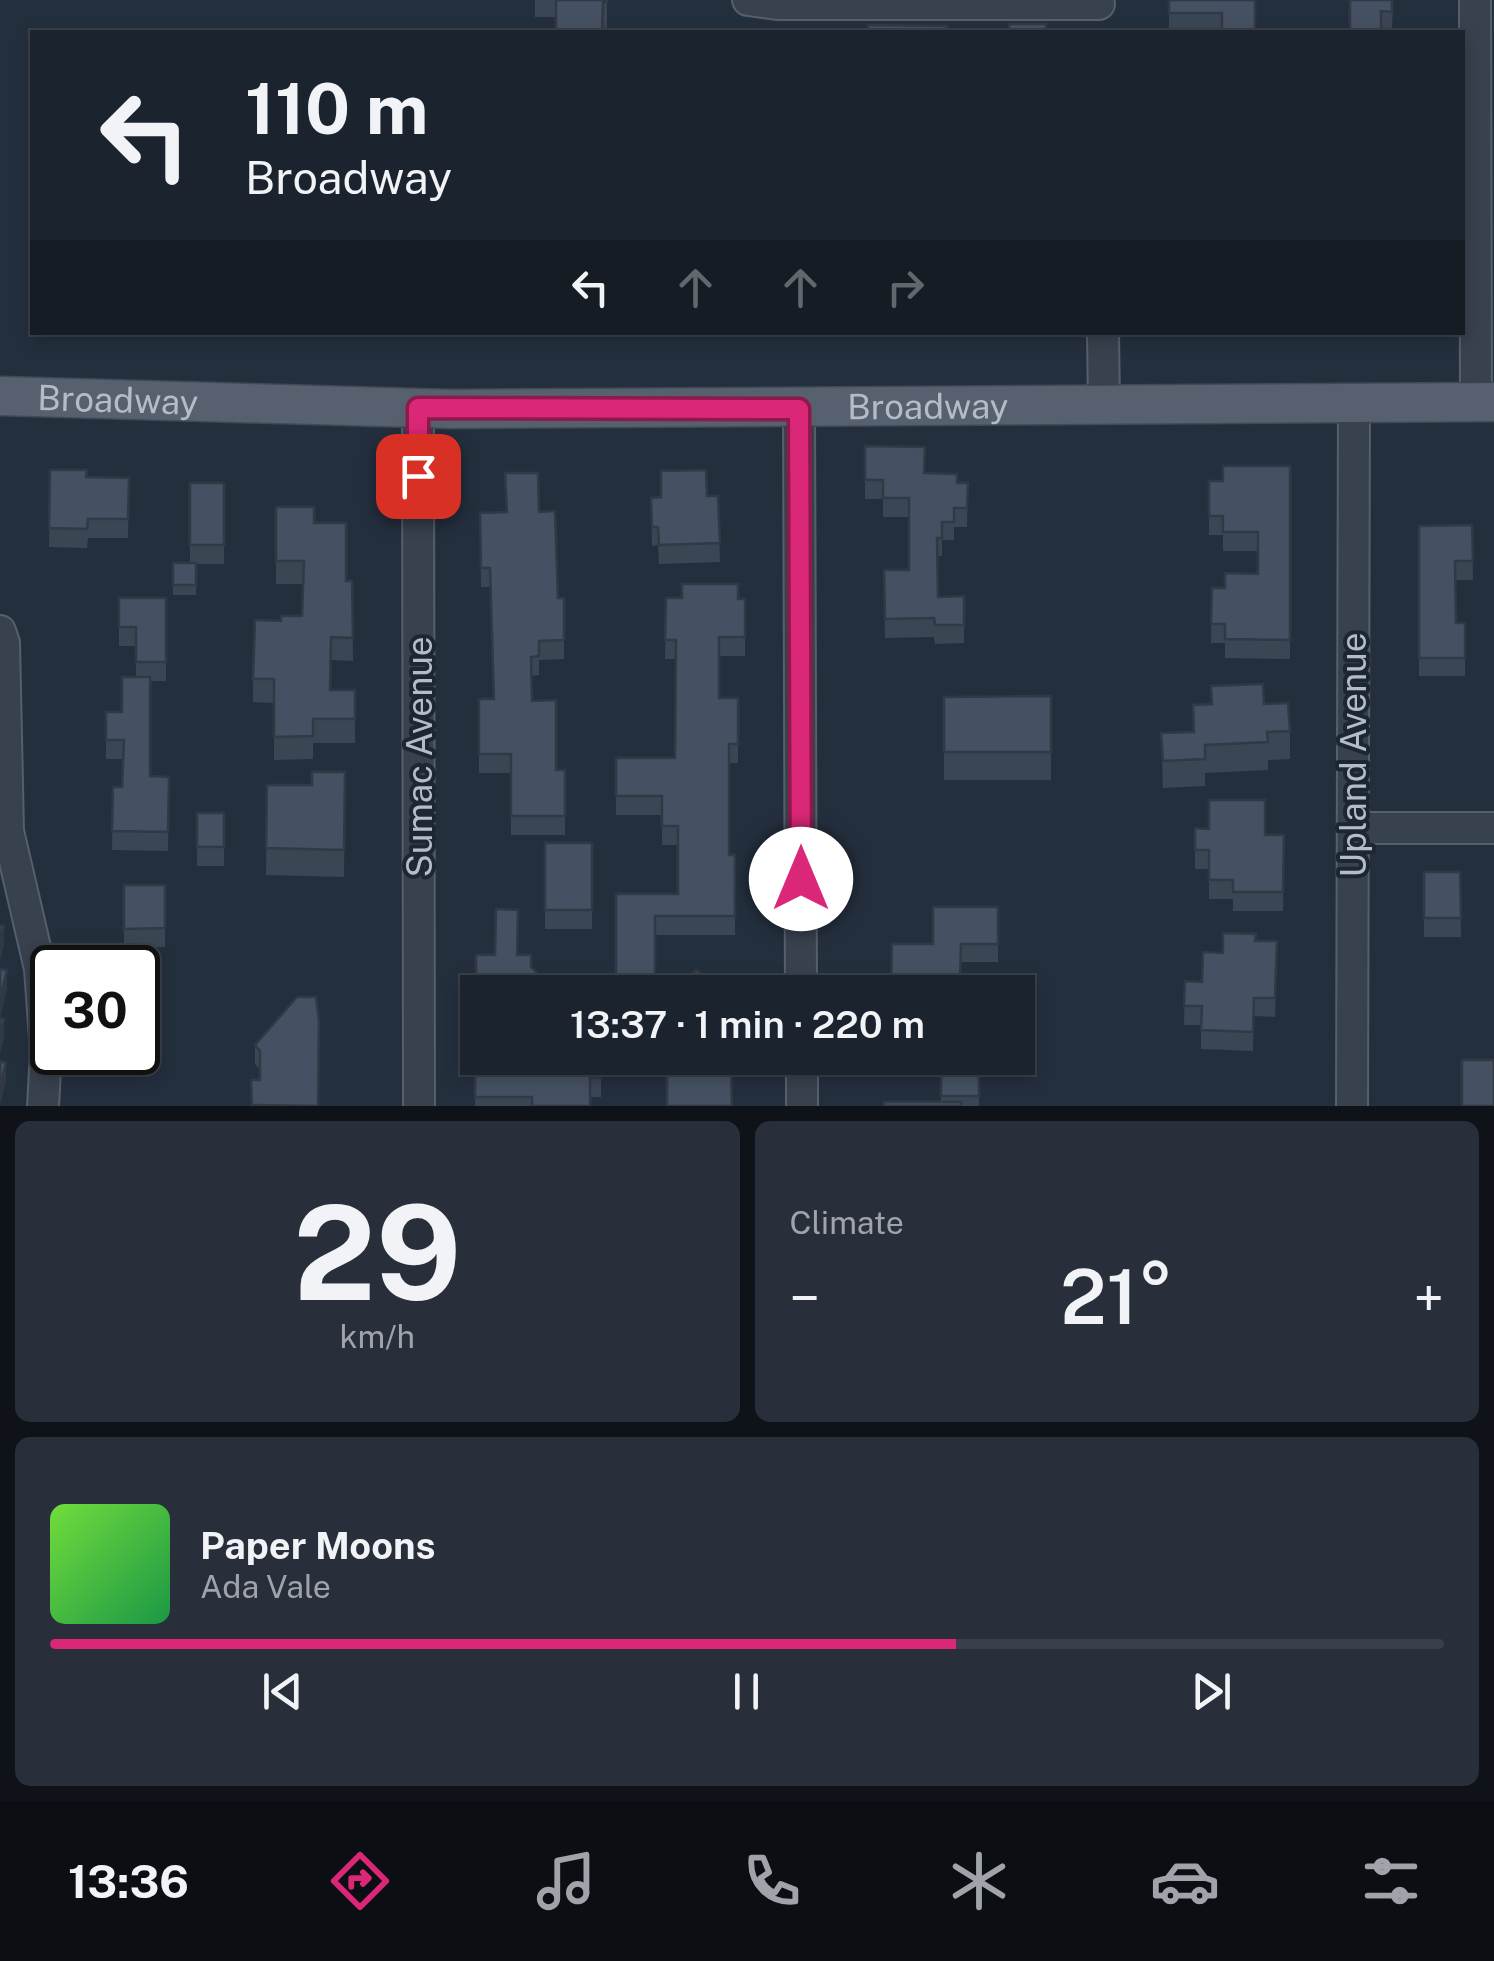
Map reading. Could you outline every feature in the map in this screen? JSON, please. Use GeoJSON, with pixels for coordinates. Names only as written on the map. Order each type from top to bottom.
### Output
{"type":"FeatureCollection","features":[{"type":"Feature","properties":{"kind":"main road","name":"Broadway"},"geometry":{"type":"LineString","coordinates":[[0,396],[418,408],[799,409],[1485,402]]}},
{"type":"Feature","properties":{"kind":"street"},"geometry":{"type":"LineString","coordinates":[[748,0],[1099,12]]}},
{"type":"Feature","properties":{"kind":"street"},"geometry":{"type":"LineString","coordinates":[[1474,0],[1485,402]]}},
{"type":"Feature","properties":{"kind":"street"},"geometry":{"type":"LineString","coordinates":[[1103,335],[1104,406]]}},
{"type":"Feature","properties":{"kind":"street","name":"Upland Avenue"},"geometry":{"type":"LineString","coordinates":[[1352,1106],[1354,403]]}},
{"type":"Feature","properties":{"kind":"street","name":"Sumac Avenue"},"geometry":{"type":"LineString","coordinates":[[418,408],[420,1106]]}},
{"type":"Feature","properties":{"kind":"street"},"geometry":{"type":"LineString","coordinates":[[799,409],[802,975]]}},
{"type":"Feature","properties":{"kind":"street"},"geometry":{"type":"LineString","coordinates":[[0,631],[4,643],[8,831],[40,969],[46,1053],[43,1106]]}},
{"type":"Feature","properties":{"kind":"street"},"geometry":{"type":"LineString","coordinates":[[1352,828],[1494,828]]}},
{"type":"Feature","properties":{"kind":"street"},"geometry":{"type":"LineString","coordinates":[[802,1075],[802,1106]]}},
{"type":"Feature","properties":{"kind":"building"},"geometry":{"type":"Polygon","coordinates":[[[556,0],[607,0],[603,2],[602,30],[556,30],[556,0]]]}},
{"type":"Feature","properties":{"kind":"building"},"geometry":{"type":"Polygon","coordinates":[[[1169,0],[1255,0],[1255,30],[1222,30],[1222,13],[1169,13],[1169,0]]]}},
{"type":"Feature","properties":{"kind":"building"},"geometry":{"type":"Polygon","coordinates":[[[1350,0],[1392,0],[1392,12],[1381,11],[1381,30],[1350,30],[1350,0]]]}},
{"type":"Feature","properties":{"kind":"building"},"geometry":{"type":"Polygon","coordinates":[[[1009,24],[1046,24],[1046,30],[1009,30],[1009,24]]]}},
{"type":"Feature","properties":{"kind":"building"},"geometry":{"type":"Polygon","coordinates":[[[868,25],[947,26],[947,30],[868,30],[868,25]]]}},
{"type":"Feature","properties":{"kind":"building"},"geometry":{"type":"Polygon","coordinates":[[[865,446],[925,447],[924,473],[957,474],[957,483],[968,483],[967,508],[954,508],[954,522],[942,522],[942,538],[937,538],[938,597],[964,596],[964,625],[935,625],[934,618],[885,619],[884,570],[909,570],[909,498],[883,498],[883,480],[865,480],[865,446]]]}},
{"type":"Feature","properties":{"kind":"building"},"geometry":{"type":"Polygon","coordinates":[[[1223,466],[1290,466],[1290,640],[1225,639],[1225,624],[1211,624],[1212,588],[1225,588],[1225,573],[1258,574],[1258,532],[1223,532],[1223,516],[1209,516],[1209,481],[1223,481],[1223,466]]]}},
{"type":"Feature","properties":{"kind":"building"},"geometry":{"type":"Polygon","coordinates":[[[50,470],[87,470],[86,477],[129,478],[128,519],[88,519],[87,529],[49,528],[50,470]]]}},
{"type":"Feature","properties":{"kind":"building"},"geometry":{"type":"Polygon","coordinates":[[[706,470],[707,496],[718,496],[720,543],[659,545],[658,527],[652,527],[651,498],[661,497],[661,471],[706,470]]]}},
{"type":"Feature","properties":{"kind":"building"},"geometry":{"type":"Polygon","coordinates":[[[505,473],[538,473],[539,512],[555,511],[558,598],[564,598],[564,640],[539,641],[539,656],[531,657],[532,701],[556,700],[556,770],[565,770],[565,816],[511,816],[511,754],[479,754],[479,699],[494,699],[490,568],[481,568],[480,513],[507,512],[505,473]]]}},
{"type":"Feature","properties":{"kind":"building"},"geometry":{"type":"Polygon","coordinates":[[[190,483],[224,483],[224,545],[190,545],[190,483]]]}},
{"type":"Feature","properties":{"kind":"building"},"geometry":{"type":"Polygon","coordinates":[[[276,507],[314,507],[314,523],[346,523],[346,581],[352,581],[353,638],[331,637],[330,690],[355,690],[355,719],[313,719],[313,736],[274,737],[274,679],[253,679],[255,620],[281,621],[281,616],[302,616],[304,561],[276,561],[276,507]]]}},
{"type":"Feature","properties":{"kind":"building"},"geometry":{"type":"Polygon","coordinates":[[[1472,525],[1473,561],[1455,561],[1456,623],[1465,623],[1465,658],[1419,658],[1419,526],[1472,525]]]}},
{"type":"Feature","properties":{"kind":"building"},"geometry":{"type":"Polygon","coordinates":[[[173,563],[196,563],[196,585],[173,585],[173,563]]]}},
{"type":"Feature","properties":{"kind":"building"},"geometry":{"type":"Polygon","coordinates":[[[682,584],[738,584],[738,599],[745,599],[745,637],[719,637],[719,698],[738,698],[738,744],[729,744],[729,855],[735,855],[735,916],[655,916],[655,975],[616,975],[616,894],[678,894],[678,826],[662,826],[662,796],[616,796],[616,758],[675,758],[676,640],[665,640],[666,598],[682,598],[682,584]]]}},
{"type":"Feature","properties":{"kind":"building"},"geometry":{"type":"Polygon","coordinates":[[[119,598],[166,598],[166,662],[136,662],[136,627],[119,627],[119,598]]]}},
{"type":"Feature","properties":{"kind":"building"},"geometry":{"type":"Polygon","coordinates":[[[122,677],[150,677],[150,776],[169,777],[168,832],[112,831],[113,787],[122,787],[124,740],[106,740],[106,712],[122,712],[122,677]]]}},
{"type":"Feature","properties":{"kind":"building"},"geometry":{"type":"Polygon","coordinates":[[[1263,684],[1264,704],[1288,703],[1290,731],[1267,732],[1268,742],[1205,745],[1205,759],[1163,761],[1161,733],[1194,732],[1193,705],[1212,704],[1211,686],[1263,684]]]}},
{"type":"Feature","properties":{"kind":"building"},"geometry":{"type":"Polygon","coordinates":[[[1051,696],[1051,752],[944,752],[944,697],[1051,696]]]}},
{"type":"Feature","properties":{"kind":"building"},"geometry":{"type":"Polygon","coordinates":[[[312,772],[345,772],[344,850],[266,848],[267,785],[312,785],[312,772]]]}},
{"type":"Feature","properties":{"kind":"building"},"geometry":{"type":"Polygon","coordinates":[[[1209,800],[1265,800],[1265,835],[1284,835],[1283,892],[1233,892],[1233,880],[1209,880],[1209,850],[1195,850],[1195,828],[1209,829],[1209,800]]]}},
{"type":"Feature","properties":{"kind":"building"},"geometry":{"type":"Polygon","coordinates":[[[197,813],[224,813],[224,847],[197,847],[197,813]]]}},
{"type":"Feature","properties":{"kind":"building"},"geometry":{"type":"Polygon","coordinates":[[[545,843],[592,843],[592,910],[545,910],[545,843]]]}},
{"type":"Feature","properties":{"kind":"building"},"geometry":{"type":"Polygon","coordinates":[[[1424,872],[1460,872],[1461,918],[1424,918],[1424,872]]]}},
{"type":"Feature","properties":{"kind":"building"},"geometry":{"type":"Polygon","coordinates":[[[124,885],[165,885],[165,928],[124,929],[124,885]]]}},
{"type":"Feature","properties":{"kind":"building"},"geometry":{"type":"Polygon","coordinates":[[[933,907],[998,907],[998,944],[961,944],[960,975],[891,975],[892,944],[933,944],[933,907]]]}},
{"type":"Feature","properties":{"kind":"building"},"geometry":{"type":"Polygon","coordinates":[[[496,909],[518,910],[517,955],[531,955],[531,967],[539,975],[476,975],[476,955],[495,955],[496,909]]]}},
{"type":"Feature","properties":{"kind":"building"},"geometry":{"type":"Polygon","coordinates":[[[1223,933],[1256,934],[1255,941],[1277,941],[1275,998],[1254,998],[1253,1032],[1201,1030],[1202,1006],[1184,1006],[1185,981],[1202,982],[1203,952],[1223,953],[1223,933]]]}},
{"type":"Feature","properties":{"kind":"building"},"geometry":{"type":"Polygon","coordinates":[[[0,969],[7,970],[0,999],[0,969]]]}},
{"type":"Feature","properties":{"kind":"building"},"geometry":{"type":"Polygon","coordinates":[[[297,997],[316,997],[318,1106],[252,1105],[251,1080],[260,1080],[260,1051],[255,1045],[297,997]]]}},
{"type":"Feature","properties":{"kind":"building"},"geometry":{"type":"Polygon","coordinates":[[[1462,1060],[1494,1060],[1494,1106],[1462,1106],[1462,1060]]]}},
{"type":"Feature","properties":{"kind":"building"},"geometry":{"type":"Polygon","coordinates":[[[0,1061],[6,1063],[0,1086],[0,1061]]]}},
{"type":"Feature","properties":{"kind":"building"},"geometry":{"type":"Polygon","coordinates":[[[475,1075],[601,1075],[590,1078],[590,1106],[532,1106],[532,1097],[475,1097],[475,1075]]]}},
{"type":"Feature","properties":{"kind":"building"},"geometry":{"type":"Polygon","coordinates":[[[667,1075],[731,1075],[732,1106],[667,1106],[667,1075]]]}},
{"type":"Feature","properties":{"kind":"building"},"geometry":{"type":"Polygon","coordinates":[[[941,1075],[979,1075],[979,1096],[941,1096],[941,1075]]]}},
{"type":"Feature","properties":{"kind":"building"},"geometry":{"type":"Polygon","coordinates":[[[884,1102],[961,1102],[961,1106],[884,1106],[884,1102]]]}},
{"type":"Feature","properties":{"kind":"route"},"geometry":{"type":"LineString","coordinates":[[418,476],[418,408],[799,409],[801,879]]}}]}
